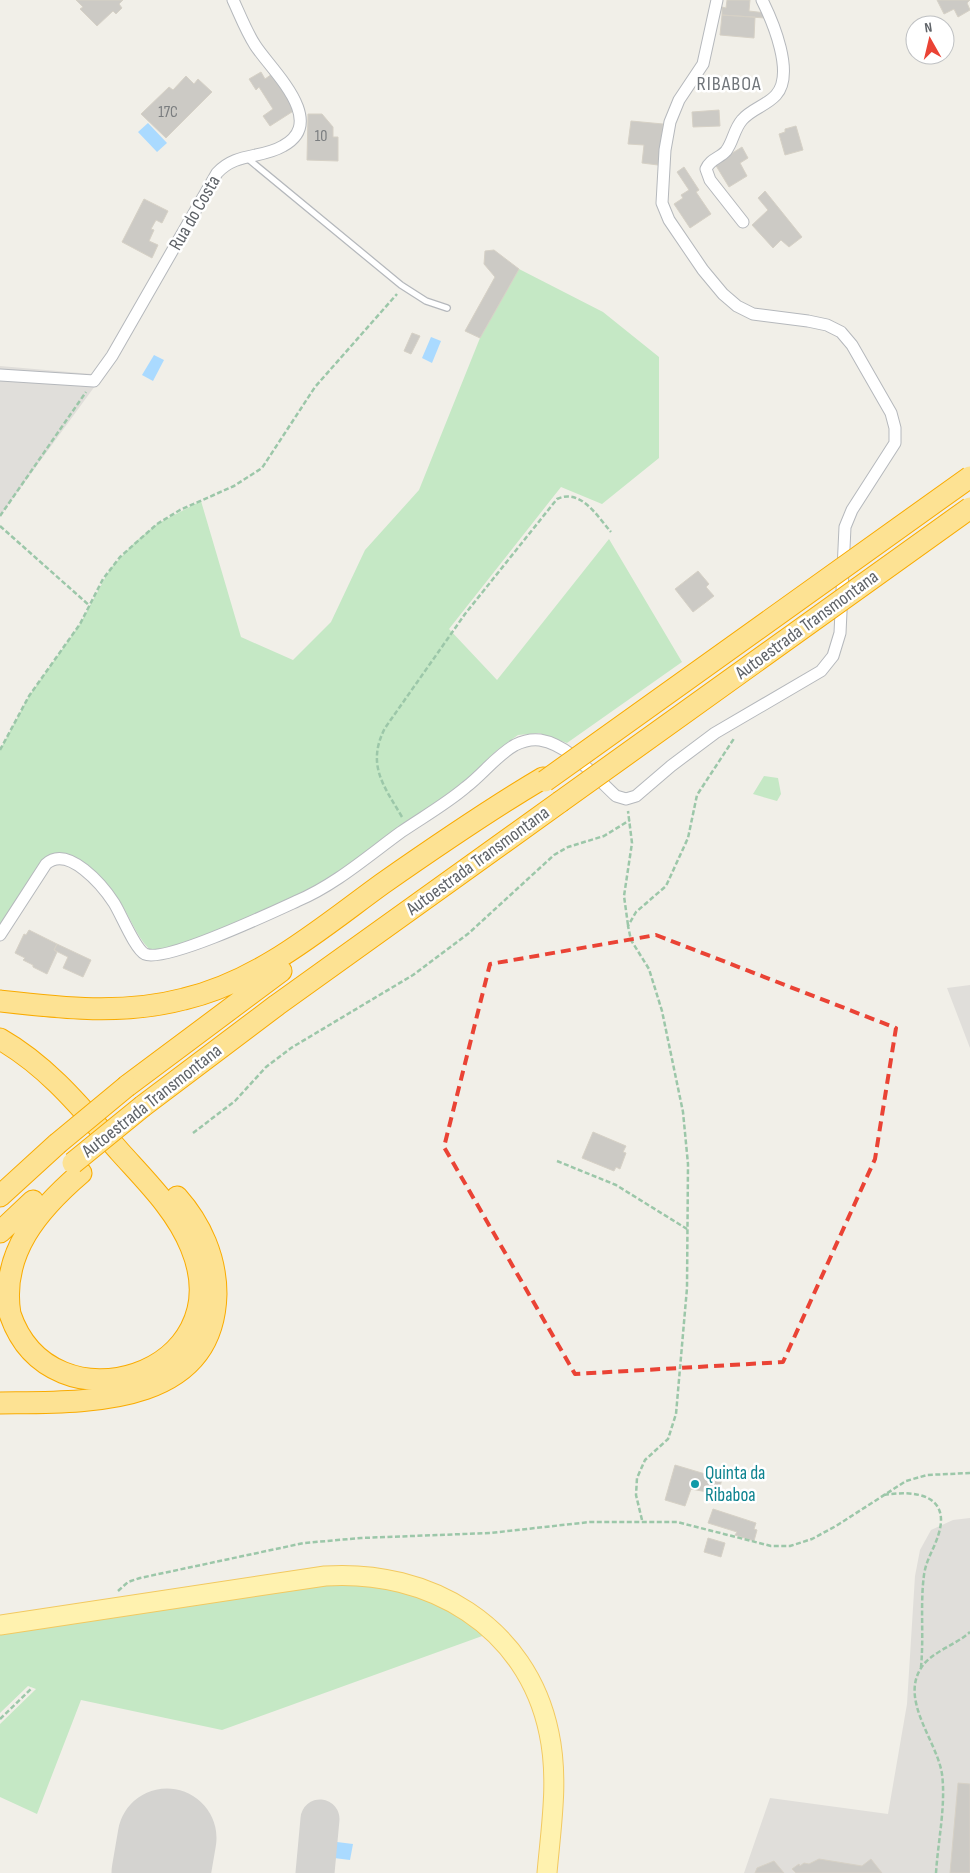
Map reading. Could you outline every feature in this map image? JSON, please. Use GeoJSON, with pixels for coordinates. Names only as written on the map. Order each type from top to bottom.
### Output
{"type":"FeatureCollection","features":[{"type":"Feature","properties":{"kind":"highway","name":"Autoestrada Transmontana"},"geometry":{"type":"LineString","coordinates":[[0,1196],[57,1144],[201,1028],[544,779],[591,748],[970,477]]}},
{"type":"Feature","properties":{"kind":"highway","name":"Autoestrada Transmontana"},"geometry":{"type":"LineString","coordinates":[[0,1232],[147,1110],[445,885],[970,508]]}},
{"type":"Feature","properties":{"kind":"highway"},"geometry":{"type":"LineString","coordinates":[[0,1001],[83,1010],[110,1010],[169,1002],[224,987],[251,974],[288,952],[451,835],[544,779]]}},
{"type":"Feature","properties":{"kind":"highway"},"geometry":{"type":"LineString","coordinates":[[0,1023],[34,1044],[70,1076],[183,1204],[198,1225],[208,1248],[216,1288],[214,1313],[200,1348],[182,1368],[160,1383],[133,1394],[97,1401],[0,1404]]}},
{"type":"Feature","properties":{"kind":"highway"},"geometry":{"type":"LineString","coordinates":[[0,1039],[35,1062],[75,1100],[168,1208],[186,1236],[195,1258],[198,1279],[198,1306],[186,1337],[172,1354],[152,1368],[121,1379],[85,1379],[71,1375],[47,1363],[20,1334],[11,1317],[7,1302],[5,1289],[7,1264],[21,1233],[77,1168]]}},
{"type":"Feature","properties":{"kind":"main road"},"geometry":{"type":"LineString","coordinates":[[2,1623],[273,1583],[352,1574],[381,1577],[413,1584],[438,1593],[460,1606],[487,1627],[520,1665],[541,1706],[549,1732],[554,1787],[547,1873]]}},
{"type":"Feature","properties":{"kind":"street","name":"Rua do Costa"},"geometry":{"type":"LineString","coordinates":[[94,381],[112,356],[217,173],[231,161],[278,149],[289,142],[298,130],[300,114],[290,91],[255,45],[233,0]]}},
{"type":"Feature","properties":{"kind":"street"},"geometry":{"type":"LineString","coordinates":[[0,935],[46,864],[52,860],[63,858],[78,865],[104,890],[142,951],[154,956],[171,953],[318,892],[467,787],[511,748],[530,740],[541,740],[561,748],[616,796],[626,799],[636,796],[677,761],[738,719],[821,671],[833,656],[840,633],[846,526],[856,502],[892,449],[895,428],[887,406],[847,338],[827,325],[797,319],[753,314],[730,301],[709,279],[668,220],[663,208],[662,193],[667,140],[672,114],[703,64],[717,0]]}},
{"type":"Feature","properties":{"kind":"street"},"geometry":{"type":"LineString","coordinates":[[743,222],[710,180],[706,169],[709,163],[726,150],[742,119],[772,98],[782,85],[783,71],[778,39],[762,0]]}},
{"type":"Feature","properties":{"kind":"street"},"geometry":{"type":"LineString","coordinates":[[0,375],[94,381]]}},
{"type":"Feature","properties":{"kind":"lane"},"geometry":{"type":"LineString","coordinates":[[246,156],[404,287],[426,301],[447,308]]}},
{"type":"Feature","properties":{"kind":"path"},"geometry":{"type":"LineString","coordinates":[[0,750],[29,696],[90,606],[110,569],[135,542],[157,524],[180,510],[234,486],[262,468],[315,387],[404,287]]}},
{"type":"Feature","properties":{"kind":"path"},"geometry":{"type":"LineString","coordinates":[[0,516],[94,381]]}},
{"type":"Feature","properties":{"kind":"path"},"geometry":{"type":"LineString","coordinates":[[408,827],[379,773],[376,752],[385,728],[454,628],[557,499],[569,496],[583,501],[611,532]]}},
{"type":"Feature","properties":{"kind":"path"},"geometry":{"type":"LineString","coordinates":[[0,526],[90,606]]}},
{"type":"Feature","properties":{"kind":"path"},"geometry":{"type":"LineString","coordinates":[[628,926],[636,912],[666,886],[688,838],[697,795],[728,750],[739,728],[738,719]]}},
{"type":"Feature","properties":{"kind":"path"},"geometry":{"type":"LineString","coordinates":[[626,799],[632,849],[624,900],[628,926],[631,940],[646,964],[654,982],[679,1091],[687,1146],[687,1288],[676,1414],[668,1440],[645,1460],[637,1478],[636,1495],[642,1521]]}},
{"type":"Feature","properties":{"kind":"path"},"geometry":{"type":"LineString","coordinates":[[193,1133],[235,1101],[266,1067],[291,1048],[413,975],[469,933],[554,854],[568,847],[604,836],[630,820]]}},
{"type":"Feature","properties":{"kind":"path"},"geometry":{"type":"LineString","coordinates":[[557,1161],[616,1185],[687,1229]]}},
{"type":"Feature","properties":{"kind":"path"},"geometry":{"type":"LineString","coordinates":[[106,1609],[116,1592],[132,1580],[297,1544],[361,1538],[490,1533],[583,1523],[642,1521],[685,1523],[780,1547],[812,1538],[836,1526],[882,1495],[916,1478],[970,1473]]}},
{"type":"Feature","properties":{"kind":"path"},"geometry":{"type":"LineString","coordinates":[[882,1495],[907,1492],[925,1495],[931,1499],[940,1514],[939,1534],[930,1553],[924,1575],[920,1668],[915,1693],[917,1706],[942,1773],[936,1873]]}},
{"type":"Feature","properties":{"kind":"path"},"geometry":{"type":"LineString","coordinates":[[920,1668],[928,1660],[970,1632]]}},
{"type":"Feature","properties":{"kind":"path"},"geometry":{"type":"LineString","coordinates":[[0,1719],[32,1688]]}},
{"type":"Feature","properties":{"kind":"highlighted area"},"geometry":{"type":"Polygon","coordinates":[[[656,935],[896,1028],[875,1159],[783,1362],[575,1374],[444,1147],[490,964],[656,935]]]}},
{"type":"Feature","properties":{"kind":"shaded area"},"geometry":{"type":"Polygon","coordinates":[[[0,366],[103,375],[0,516],[0,366]]]}},
{"type":"Feature","properties":{"kind":"shaded area"},"geometry":{"type":"Polygon","coordinates":[[[970,985],[970,1048],[947,988],[970,985]]]}},
{"type":"Feature","properties":{"kind":"shaded area"},"geometry":{"type":"Polygon","coordinates":[[[970,1518],[970,1873],[744,1873],[770,1798],[888,1814],[907,1704],[915,1576],[920,1550],[931,1530],[953,1520],[970,1518]]]}},
{"type":"Feature","properties":{"kind":"green space"},"geometry":{"type":"Polygon","coordinates":[[[519,269],[603,312],[659,357],[659,458],[602,504],[561,487],[449,629],[497,680],[609,539],[682,662],[567,743],[539,733],[518,735],[496,751],[469,778],[333,877],[296,897],[193,942],[161,950],[149,949],[117,897],[103,879],[84,863],[64,854],[54,854],[43,859],[0,927],[0,750],[29,696],[80,624],[110,569],[135,542],[157,524],[201,501],[241,637],[293,660],[331,622],[365,550],[419,490],[480,338],[519,269]]]}},
{"type":"Feature","properties":{"kind":"green space"},"geometry":{"type":"Polygon","coordinates":[[[764,776],[778,778],[781,794],[777,801],[753,794],[764,776]]]}},
{"type":"Feature","properties":{"kind":"green space"},"geometry":{"type":"Polygon","coordinates":[[[346,1582],[408,1592],[451,1611],[485,1635],[222,1730],[81,1700],[37,1814],[0,1797],[0,1724],[36,1689],[28,1686],[0,1713],[0,1632],[346,1582]]]}},
{"type":"Feature","properties":{"kind":"water"},"geometry":{"type":"Polygon","coordinates":[[[148,123],[167,143],[157,152],[138,132],[148,123]]]}},
{"type":"Feature","properties":{"kind":"water"},"geometry":{"type":"Polygon","coordinates":[[[431,337],[441,341],[432,363],[422,358],[431,337]]]}},
{"type":"Feature","properties":{"kind":"water"},"geometry":{"type":"Polygon","coordinates":[[[154,355],[164,360],[153,381],[142,375],[154,355]]]}},
{"type":"Feature","properties":{"kind":"water"},"geometry":{"type":"Polygon","coordinates":[[[337,1842],[353,1844],[350,1860],[334,1858],[337,1842]]]}},
{"type":"Feature","properties":{"kind":"building"},"geometry":{"type":"Polygon","coordinates":[[[76,0],[123,0],[119,4],[122,8],[116,14],[113,11],[97,26],[80,9],[83,7],[76,0]]]}},
{"type":"Feature","properties":{"kind":"building"},"geometry":{"type":"Polygon","coordinates":[[[727,0],[750,0],[749,11],[766,13],[765,18],[722,15],[722,7],[726,8],[727,0]]]}},
{"type":"Feature","properties":{"kind":"building"},"geometry":{"type":"Polygon","coordinates":[[[937,0],[970,0],[967,3],[970,10],[958,17],[954,9],[944,14],[937,0]]]}},
{"type":"Feature","properties":{"kind":"building"},"geometry":{"type":"Polygon","coordinates":[[[722,15],[755,17],[754,38],[720,35],[722,15]]]}},
{"type":"Feature","properties":{"kind":"building"},"geometry":{"type":"Polygon","coordinates":[[[261,72],[265,79],[272,74],[295,110],[270,126],[263,116],[273,109],[259,87],[256,90],[249,79],[261,72]]]}},
{"type":"Feature","properties":{"kind":"building"},"geometry":{"type":"Polygon","coordinates":[[[186,76],[194,84],[198,79],[212,92],[166,138],[141,114],[169,87],[173,90],[186,76]]]}},
{"type":"Feature","properties":{"kind":"building"},"geometry":{"type":"Polygon","coordinates":[[[719,110],[720,126],[693,127],[692,112],[719,110]]]}},
{"type":"Feature","properties":{"kind":"building"},"geometry":{"type":"Polygon","coordinates":[[[308,114],[322,114],[333,127],[333,137],[338,137],[338,161],[307,160],[308,114]]]}},
{"type":"Feature","properties":{"kind":"building"},"geometry":{"type":"Polygon","coordinates":[[[631,121],[663,124],[658,165],[642,163],[644,145],[628,144],[631,121]]]}},
{"type":"Feature","properties":{"kind":"building"},"geometry":{"type":"Polygon","coordinates":[[[796,126],[803,150],[785,155],[779,134],[785,132],[785,129],[796,126]]]}},
{"type":"Feature","properties":{"kind":"building"},"geometry":{"type":"Polygon","coordinates":[[[742,147],[748,158],[740,163],[747,176],[729,187],[715,164],[742,147]]]}},
{"type":"Feature","properties":{"kind":"building"},"geometry":{"type":"Polygon","coordinates":[[[684,167],[699,190],[696,192],[711,214],[690,228],[674,204],[683,198],[681,195],[689,190],[677,172],[684,167]]]}},
{"type":"Feature","properties":{"kind":"building"},"geometry":{"type":"Polygon","coordinates":[[[765,191],[802,237],[789,247],[781,240],[773,248],[752,225],[768,210],[758,198],[765,191]]]}},
{"type":"Feature","properties":{"kind":"building"},"geometry":{"type":"Polygon","coordinates":[[[144,199],[168,211],[162,223],[156,220],[151,229],[154,230],[149,241],[158,245],[152,258],[122,242],[144,199]]]}},
{"type":"Feature","properties":{"kind":"building"},"geometry":{"type":"Polygon","coordinates":[[[494,250],[519,269],[480,338],[465,331],[495,277],[484,264],[485,251],[494,250]]]}},
{"type":"Feature","properties":{"kind":"building"},"geometry":{"type":"Polygon","coordinates":[[[412,333],[420,336],[411,354],[404,351],[412,333]]]}},
{"type":"Feature","properties":{"kind":"building"},"geometry":{"type":"Polygon","coordinates":[[[698,571],[709,584],[706,587],[714,596],[693,612],[675,589],[698,571]]]}},
{"type":"Feature","properties":{"kind":"building"},"geometry":{"type":"Polygon","coordinates":[[[29,930],[57,944],[54,950],[57,952],[47,974],[33,967],[33,965],[23,960],[25,958],[15,953],[24,934],[26,935],[29,930]]]}},
{"type":"Feature","properties":{"kind":"building"},"geometry":{"type":"Polygon","coordinates":[[[57,944],[91,960],[83,977],[63,968],[68,957],[54,950],[57,944]]]}},
{"type":"Feature","properties":{"kind":"building"},"geometry":{"type":"Polygon","coordinates":[[[593,1132],[626,1146],[623,1152],[626,1153],[620,1169],[616,1167],[614,1171],[582,1158],[593,1132]]]}},
{"type":"Feature","properties":{"kind":"building","name":"Quinta da Ribaboa"},"geometry":{"type":"Polygon","coordinates":[[[675,1465],[722,1479],[718,1494],[691,1489],[685,1506],[665,1500],[675,1465]]]}},
{"type":"Feature","properties":{"kind":"building"},"geometry":{"type":"Polygon","coordinates":[[[713,1509],[756,1523],[754,1529],[757,1530],[754,1541],[735,1535],[737,1532],[708,1523],[713,1509]]]}},
{"type":"Feature","properties":{"kind":"building"},"geometry":{"type":"Polygon","coordinates":[[[708,1538],[725,1543],[721,1557],[704,1552],[708,1538]]]}},
{"type":"Feature","properties":{"kind":"building"},"geometry":{"type":"Polygon","coordinates":[[[958,1783],[970,1784],[970,1873],[950,1873],[958,1783]]]}},
{"type":"Feature","properties":{"kind":"building"},"geometry":{"type":"Polygon","coordinates":[[[819,1859],[862,1866],[871,1859],[882,1873],[796,1873],[792,1869],[799,1864],[800,1866],[804,1863],[809,1864],[819,1859]]]}},
{"type":"Feature","properties":{"kind":"building"},"geometry":{"type":"Polygon","coordinates":[[[774,1861],[784,1873],[755,1873],[757,1868],[774,1861]]]}},
{"type":"Feature","properties":{"kind":"taxiway"},"geometry":{"type":"LineString","coordinates":[[315,1873],[320,1819]]}},
{"type":"Feature","properties":{"kind":"runway"},"geometry":{"type":"LineString","coordinates":[[161,1873],[167,1838]]}},
{"type":"Feature","properties":{"kind":"place","name":"Quinta da Ribaboa"},"geometry":{"type":"Point","coordinates":[695,1484]}},
{"type":"Feature","properties":{"kind":"district","name":"RIBABOA"},"geometry":{"type":"Point","coordinates":[729,84]}}]}
